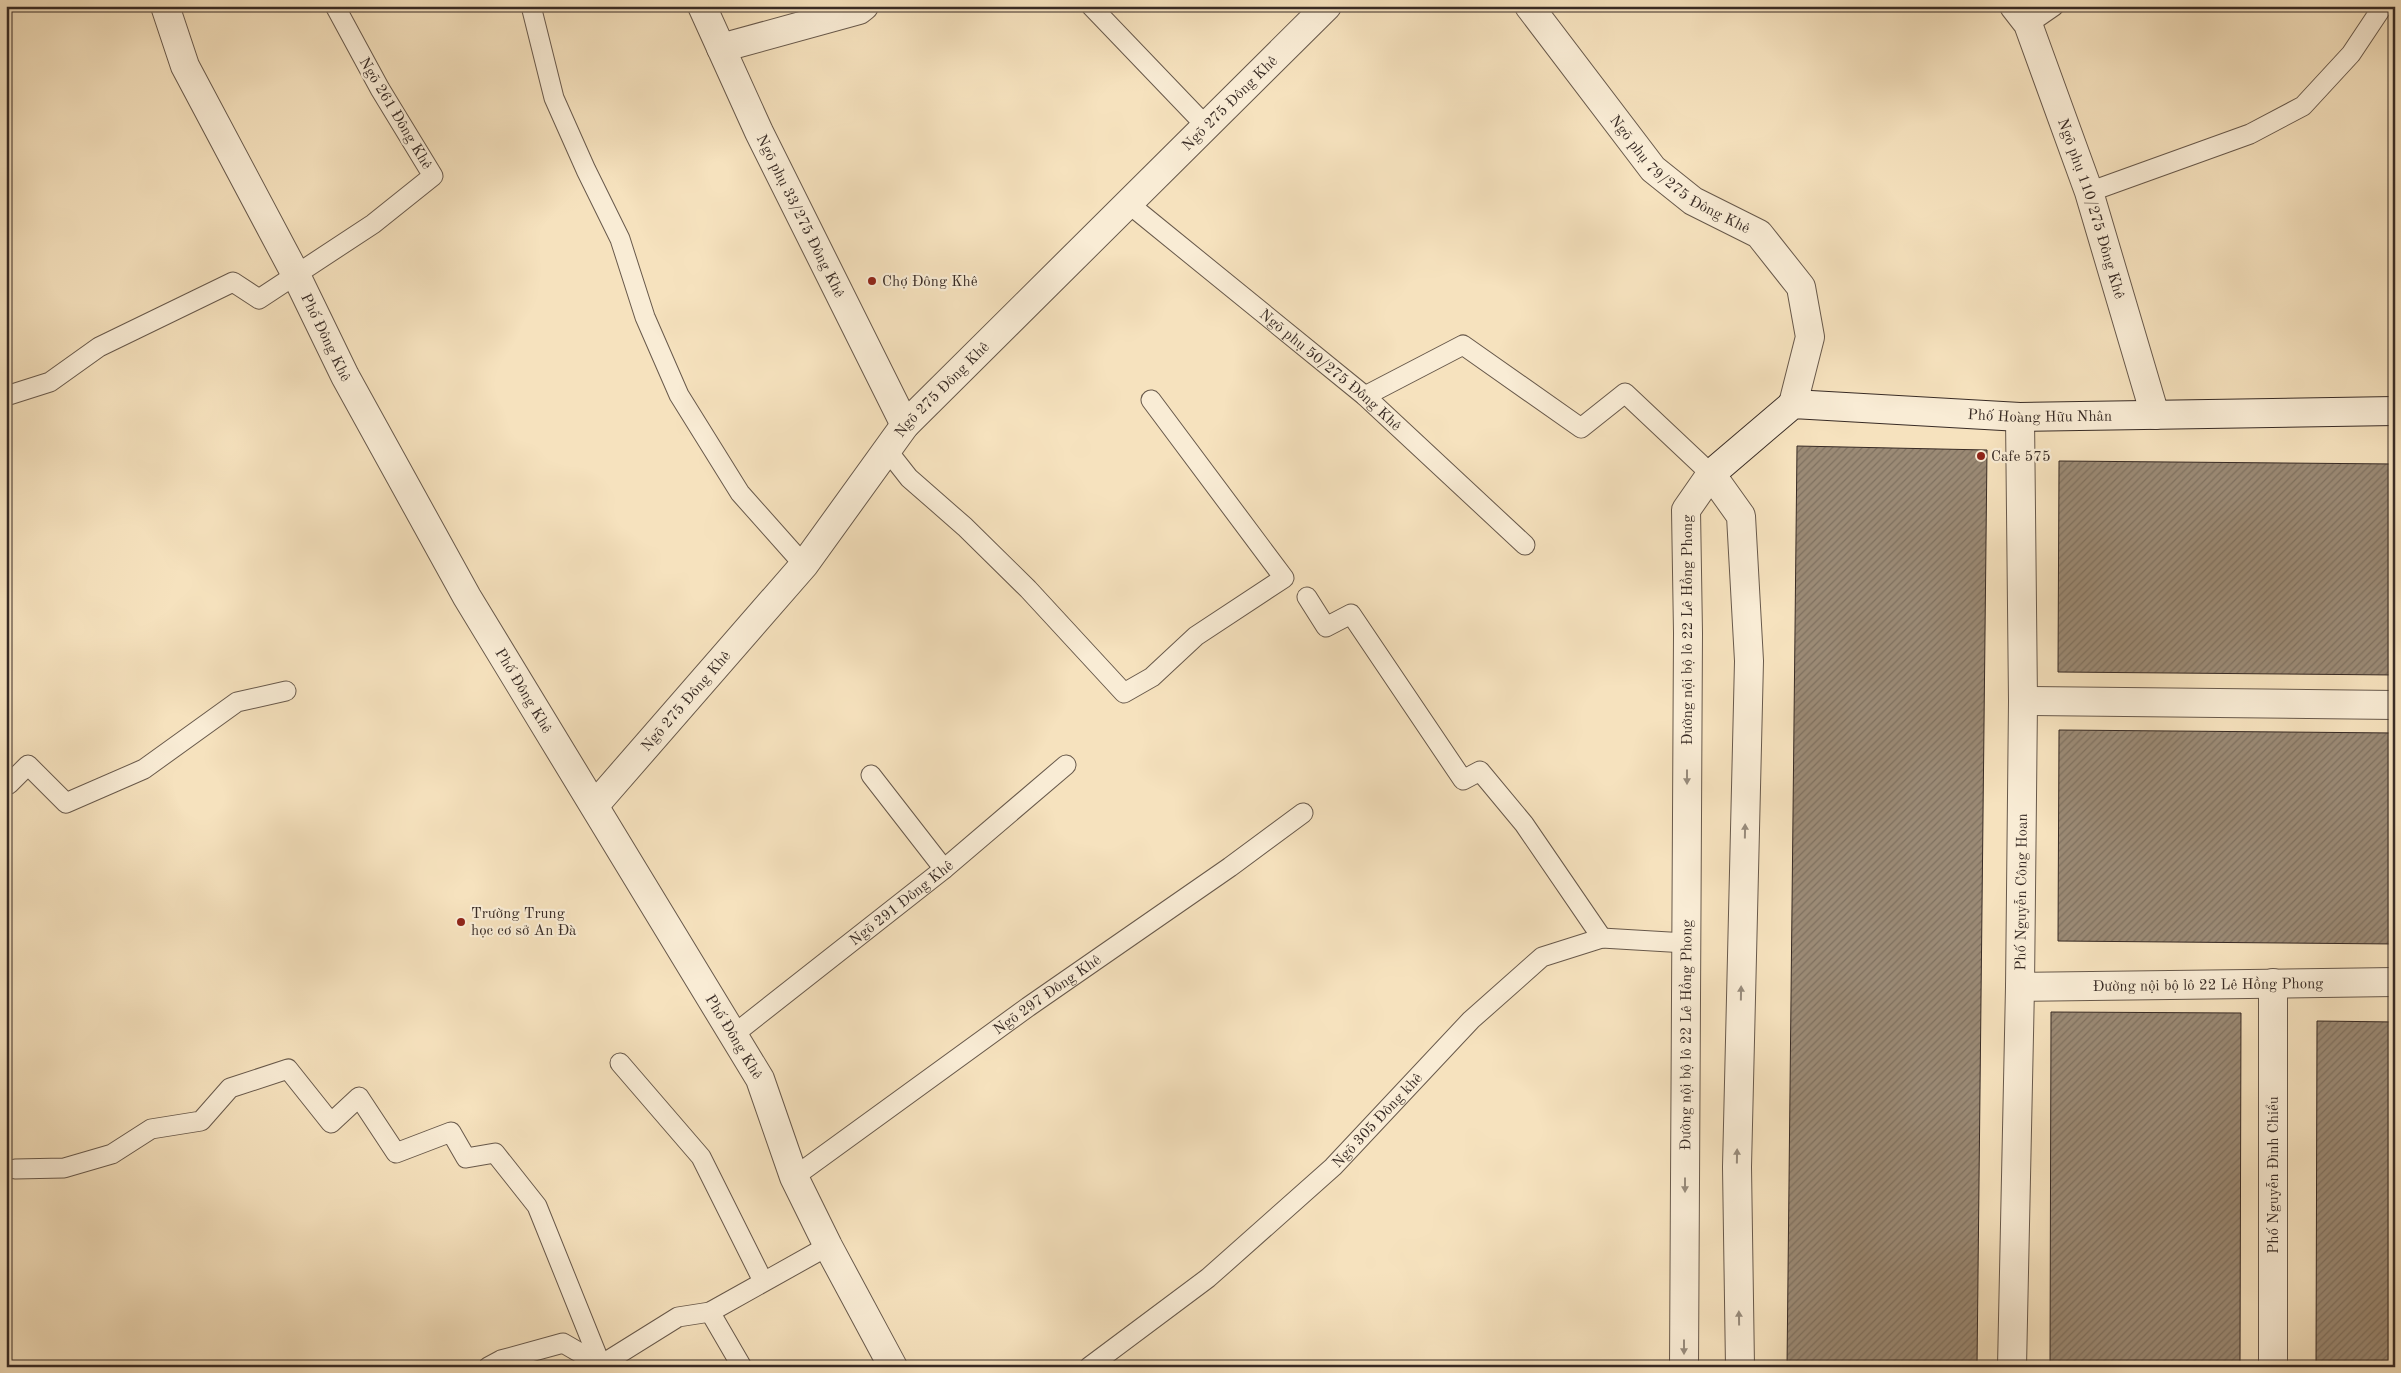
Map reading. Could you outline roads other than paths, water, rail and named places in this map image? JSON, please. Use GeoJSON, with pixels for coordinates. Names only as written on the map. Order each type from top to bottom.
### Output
{"type":"FeatureCollection","features":[{"type":"Feature","properties":{"kind":"street","name":"Phố Đông Khê"},"geometry":{"type":"LineString","coordinates":[[165,6],[185,66],[296,275],[345,376],[466,597],[595,805],[760,1079],[794,1177],[828,1246],[894,1367]]}},
{"type":"Feature","properties":{"kind":"street","name":"Ngõ phụ 33/275 Đông Khê"},"geometry":{"type":"LineString","coordinates":[[702,6],[760,132],[905,425]]}},
{"type":"Feature","properties":{"kind":"street"},"geometry":{"type":"LineString","coordinates":[[721,48],[858,10],[864,6]]}},
{"type":"Feature","properties":{"kind":"street","name":"Ngõ 275 Đông Khê"},"geometry":{"type":"LineString","coordinates":[[595,805],[804,564],[905,425],[1327,6]]}},
{"type":"Feature","properties":{"kind":"street","name":"Ngõ phụ 79/275 Đông Khê"},"geometry":{"type":"LineString","coordinates":[[1529,6],[1653,169],[1693,202],[1759,234],[1802,287],[1810,337],[1793,404]]}},
{"type":"Feature","properties":{"kind":"street","name":"Ngõ phụ 110/275 Đông Khê"},"geometry":{"type":"LineString","coordinates":[[2021,15],[2089,192],[2155,414]]}},
{"type":"Feature","properties":{"kind":"street"},"geometry":{"type":"LineString","coordinates":[[1740,1367],[1737,1167],[1749,661],[1741,516],[1711,474],[1793,404]]}},
{"type":"Feature","properties":{"kind":"street","name":"Phố Hoàng Hữu Nhân"},"geometry":{"type":"LineString","coordinates":[[1793,404],[2020,417],[2395,411]]}},
{"type":"Feature","properties":{"kind":"street","name":"Phố Nguyễn Công Hoan"},"geometry":{"type":"LineString","coordinates":[[2012,1367],[2020,987],[2023,701],[2020,417]]}},
{"type":"Feature","properties":{"kind":"street","name":"Đường nội bộ lô 22 Lê Hồng Phong"},"geometry":{"type":"LineString","coordinates":[[1684,1367],[1688,632],[1686,510],[1711,474]]}},
{"type":"Feature","properties":{"kind":"street"},"geometry":{"type":"LineString","coordinates":[[2023,701],[2395,705]]}},
{"type":"Feature","properties":{"kind":"street","name":"Đường nội bộ lô 22 Lê Hồng Phong"},"geometry":{"type":"LineString","coordinates":[[2020,987],[2395,982]]}},
{"type":"Feature","properties":{"kind":"street","name":"Phố Nguyễn Đình Chiểu"},"geometry":{"type":"LineString","coordinates":[[2273,983],[2273,1367]]}},
{"type":"Feature","properties":{"kind":"lane","name":"Ngõ 261 Đông Khê"},"geometry":{"type":"LineString","coordinates":[[296,275],[374,224],[433,176],[380,89],[335,6]]}},
{"type":"Feature","properties":{"kind":"lane"},"geometry":{"type":"LineString","coordinates":[[531,6],[554,98],[586,170],[620,239],[645,317],[679,395],[740,493],[804,564]]}},
{"type":"Feature","properties":{"kind":"lane"},"geometry":{"type":"LineString","coordinates":[[1091,6],[1206,126]]}},
{"type":"Feature","properties":{"kind":"lane"},"geometry":{"type":"LineString","coordinates":[[2021,15],[2054,6]]}},
{"type":"Feature","properties":{"kind":"lane"},"geometry":{"type":"LineString","coordinates":[[2089,192],[2250,134],[2303,106],[2351,54],[2383,6]]}},
{"type":"Feature","properties":{"kind":"lane","name":"Ngõ phụ 50/275 Đông Khê"},"geometry":{"type":"LineString","coordinates":[[1129,204],[1365,396],[1525,546]]}},
{"type":"Feature","properties":{"kind":"lane"},"geometry":{"type":"LineString","coordinates":[[6,396],[50,382],[99,347],[233,282],[259,298],[296,275]]}},
{"type":"Feature","properties":{"kind":"lane"},"geometry":{"type":"LineString","coordinates":[[1365,396],[1463,345],[1581,428],[1625,393],[1711,474]]}},
{"type":"Feature","properties":{"kind":"lane"},"geometry":{"type":"LineString","coordinates":[[887,450],[909,478],[965,527],[1028,588],[1124,693],[1152,676],[1196,636],[1284,578],[1151,400]]}},
{"type":"Feature","properties":{"kind":"lane"},"geometry":{"type":"LineString","coordinates":[[1307,597],[1326,627],[1351,614],[1463,780],[1480,771],[1524,824],[1602,938]]}},
{"type":"Feature","properties":{"kind":"lane"},"geometry":{"type":"LineString","coordinates":[[6,782],[9,784],[28,765],[66,803],[144,769],[237,702],[286,691]]}},
{"type":"Feature","properties":{"kind":"lane","name":"Ngõ 291 Đông Khê"},"geometry":{"type":"LineString","coordinates":[[733,1035],[944,869],[1066,765]]}},
{"type":"Feature","properties":{"kind":"lane"},"geometry":{"type":"LineString","coordinates":[[871,775],[944,869]]}},
{"type":"Feature","properties":{"kind":"lane","name":"Ngõ 297 Đông Khê"},"geometry":{"type":"LineString","coordinates":[[794,1177],[1028,1007],[1230,867],[1302,813]]}},
{"type":"Feature","properties":{"kind":"lane","name":"Ngõ 305 Đông khê"},"geometry":{"type":"LineString","coordinates":[[1089,1367],[1208,1278],[1332,1168],[1471,1020],[1542,957],[1602,938],[1686,943]]}},
{"type":"Feature","properties":{"kind":"lane"},"geometry":{"type":"LineString","coordinates":[[620,1063],[702,1158],[763,1281]]}},
{"type":"Feature","properties":{"kind":"lane"},"geometry":{"type":"LineString","coordinates":[[15,1169],[64,1168],[112,1154],[151,1129],[201,1121],[230,1088],[288,1069],[330,1123],[359,1097],[396,1154],[451,1132],[466,1158],[495,1153],[537,1206],[601,1365]]}},
{"type":"Feature","properties":{"kind":"lane"},"geometry":{"type":"LineString","coordinates":[[601,1365],[678,1318],[710,1312],[828,1246]]}},
{"type":"Feature","properties":{"kind":"lane"},"geometry":{"type":"LineString","coordinates":[[710,1312],[742,1367]]}},
{"type":"Feature","properties":{"kind":"lane"},"geometry":{"type":"LineString","coordinates":[[488,1367],[500,1360],[563,1343],[601,1365]]}},
{"type":"Feature","properties":{"kind":"place","name":"Chợ Đông Khê"},"geometry":{"type":"Point","coordinates":[872,281]}},
{"type":"Feature","properties":{"kind":"place","name":"Cafe 575"},"geometry":{"type":"Point","coordinates":[1981,456]}},
{"type":"Feature","properties":{"kind":"place","name":"Trường Trung học cơ sở An Đà"},"geometry":{"type":"Point","coordinates":[461,922]}}]}
